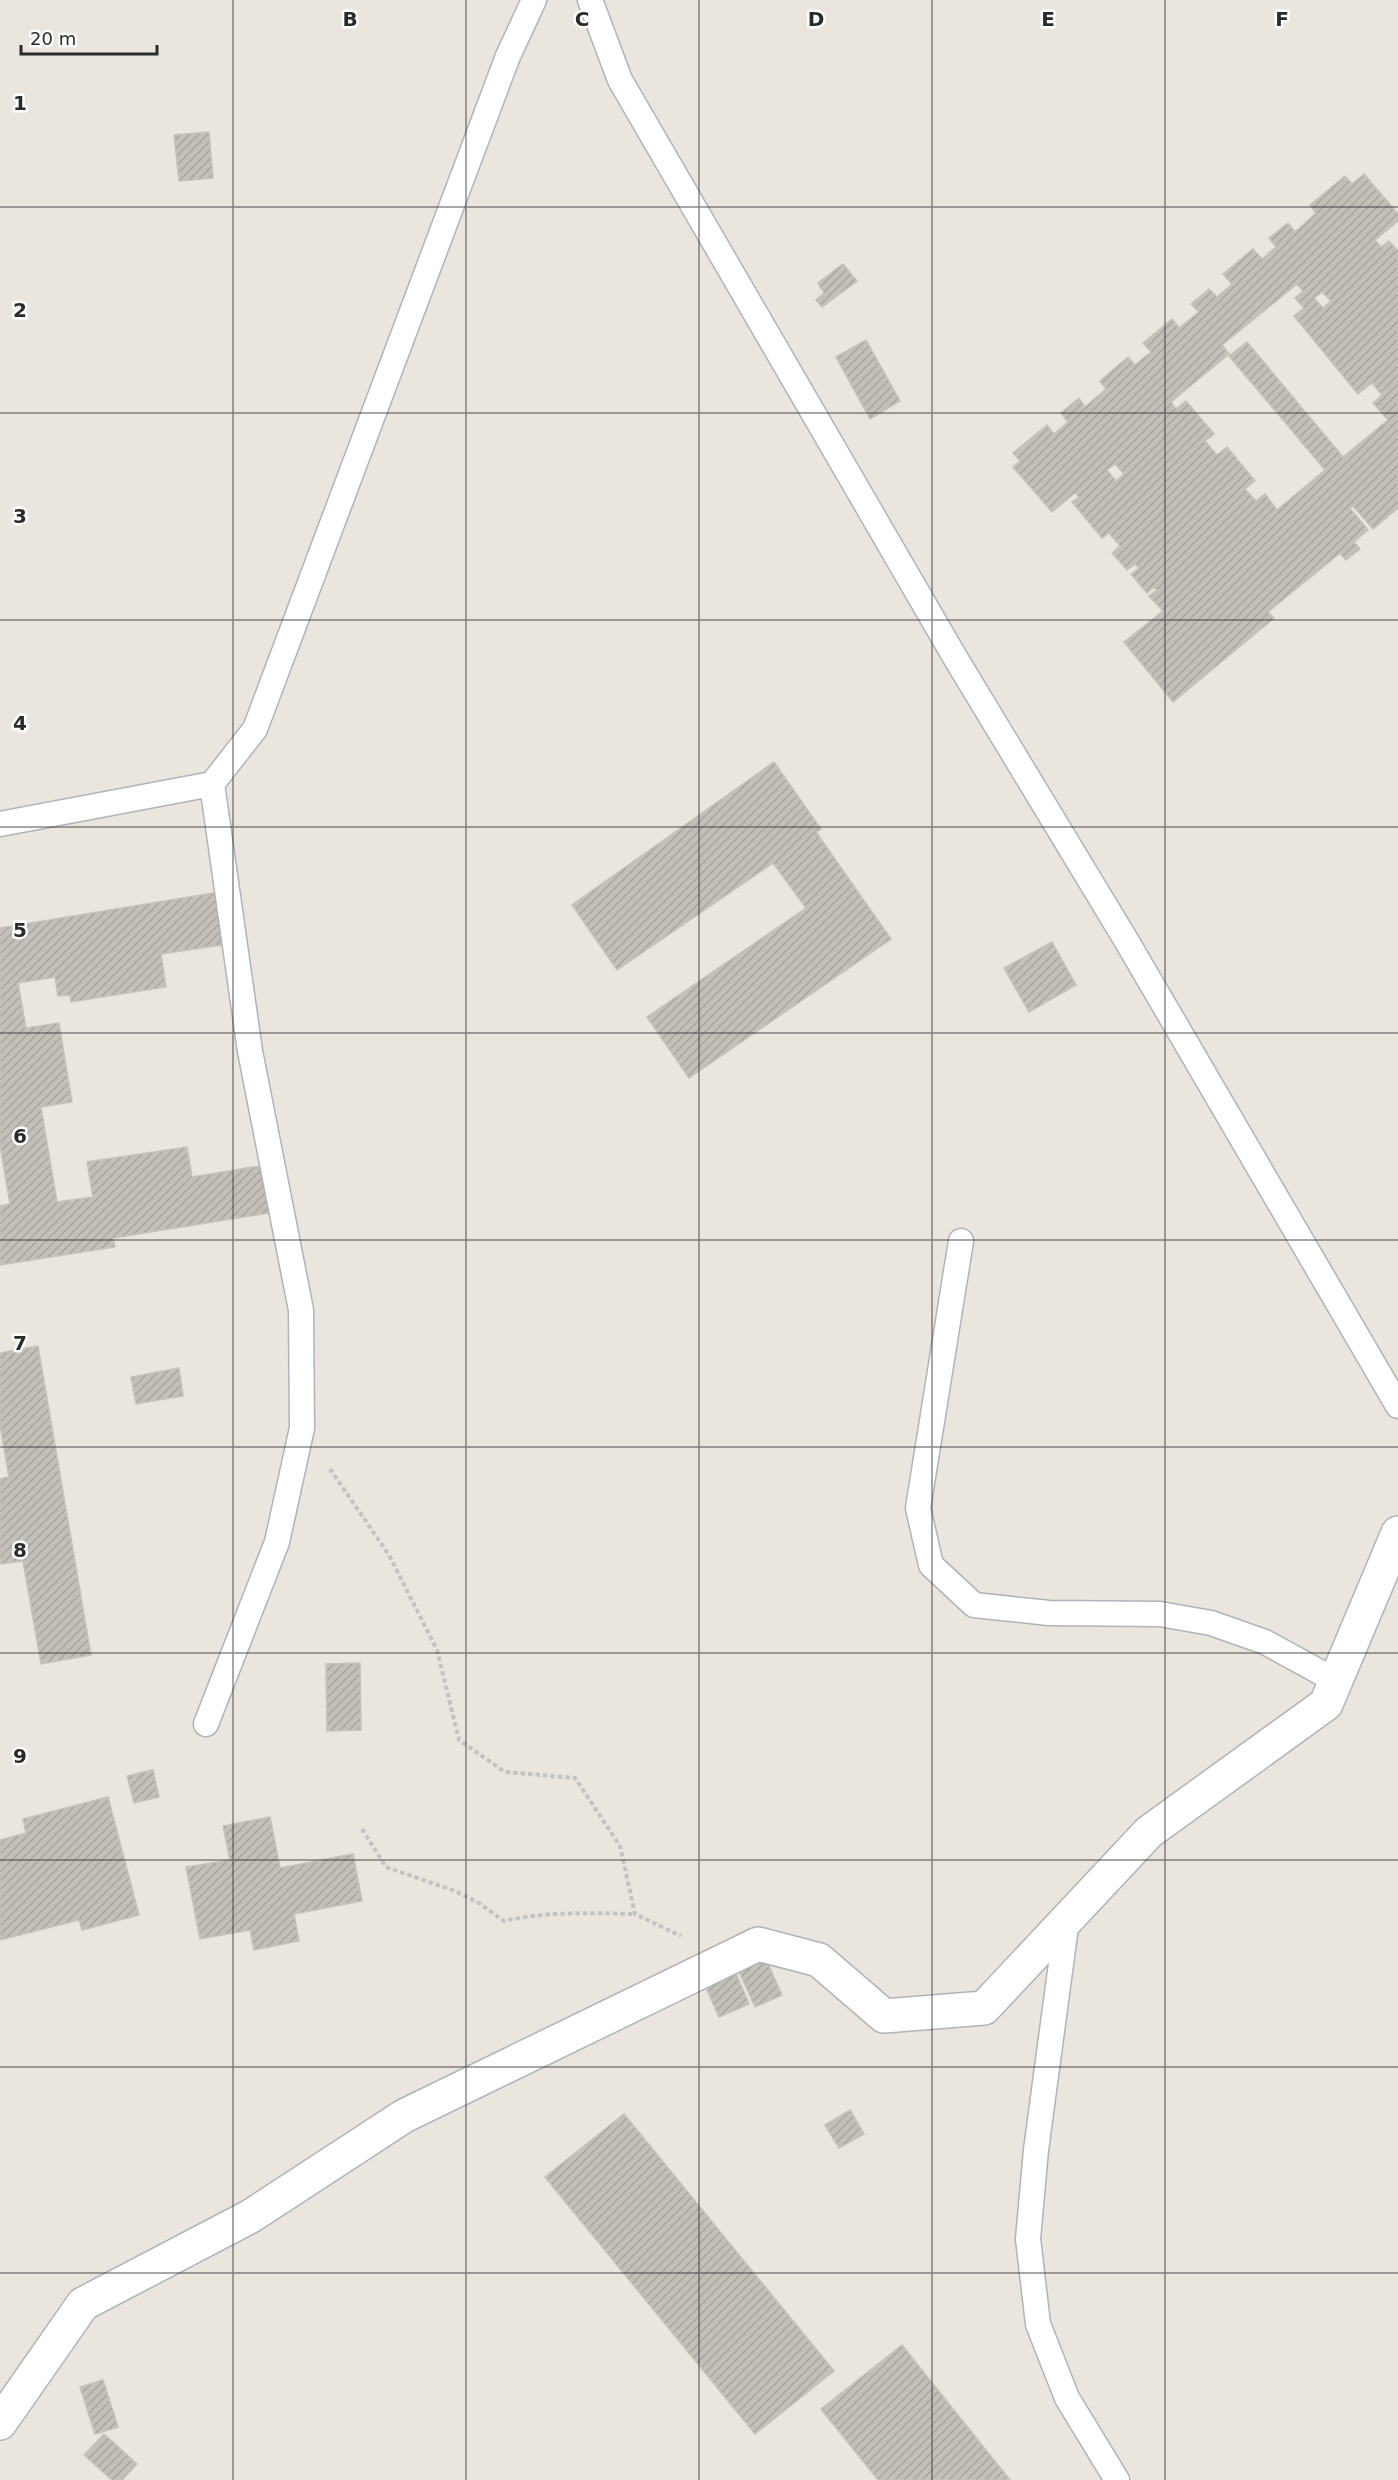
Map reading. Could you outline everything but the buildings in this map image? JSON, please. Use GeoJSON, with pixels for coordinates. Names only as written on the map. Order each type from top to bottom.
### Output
{"type":"FeatureCollection","features":[{"type":"Feature","properties":{"kind":"street"},"geometry":{"type":"LineString","coordinates":[[0,2423],[83,2304],[251,2216],[404,2116],[758,1944],[819,1960],[884,2016],[984,2008],[1149,1832],[1326,1704],[1398,1533]]}},
{"type":"Feature","properties":{"kind":"lane"},"geometry":{"type":"LineString","coordinates":[[0,824],[212,784],[255,729],[499,79],[534,0]]}},
{"type":"Feature","properties":{"kind":"lane"},"geometry":{"type":"LineString","coordinates":[[590,0],[620,80],[950,649],[1126,940],[1398,1406]]}},
{"type":"Feature","properties":{"kind":"lane"},"geometry":{"type":"LineString","coordinates":[[206,1724],[277,1542],[302,1428],[301,1310],[250,1051],[212,784]]}},
{"type":"Feature","properties":{"kind":"lane"},"geometry":{"type":"LineString","coordinates":[[961,1240],[918,1508],[931,1565],[974,1605],[1049,1613],[1160,1614],[1211,1623],[1264,1642],[1336,1681]]}},
{"type":"Feature","properties":{"kind":"lane"},"geometry":{"type":"LineString","coordinates":[[1067,1919],[1036,2150],[1028,2239],[1038,2324],[1066,2398],[1117,2480]]}},
{"type":"Feature","properties":{"kind":"path"},"geometry":{"type":"LineString","coordinates":[[302,1428],[389,1555],[437,1650],[459,1740],[505,1772],[575,1778],[620,1846],[635,1914]]}},
{"type":"Feature","properties":{"kind":"path"},"geometry":{"type":"LineString","coordinates":[[362,1829],[386,1867],[455,1891],[479,1903],[504,1921],[564,1912],[635,1914],[688,1940]]}}]}
